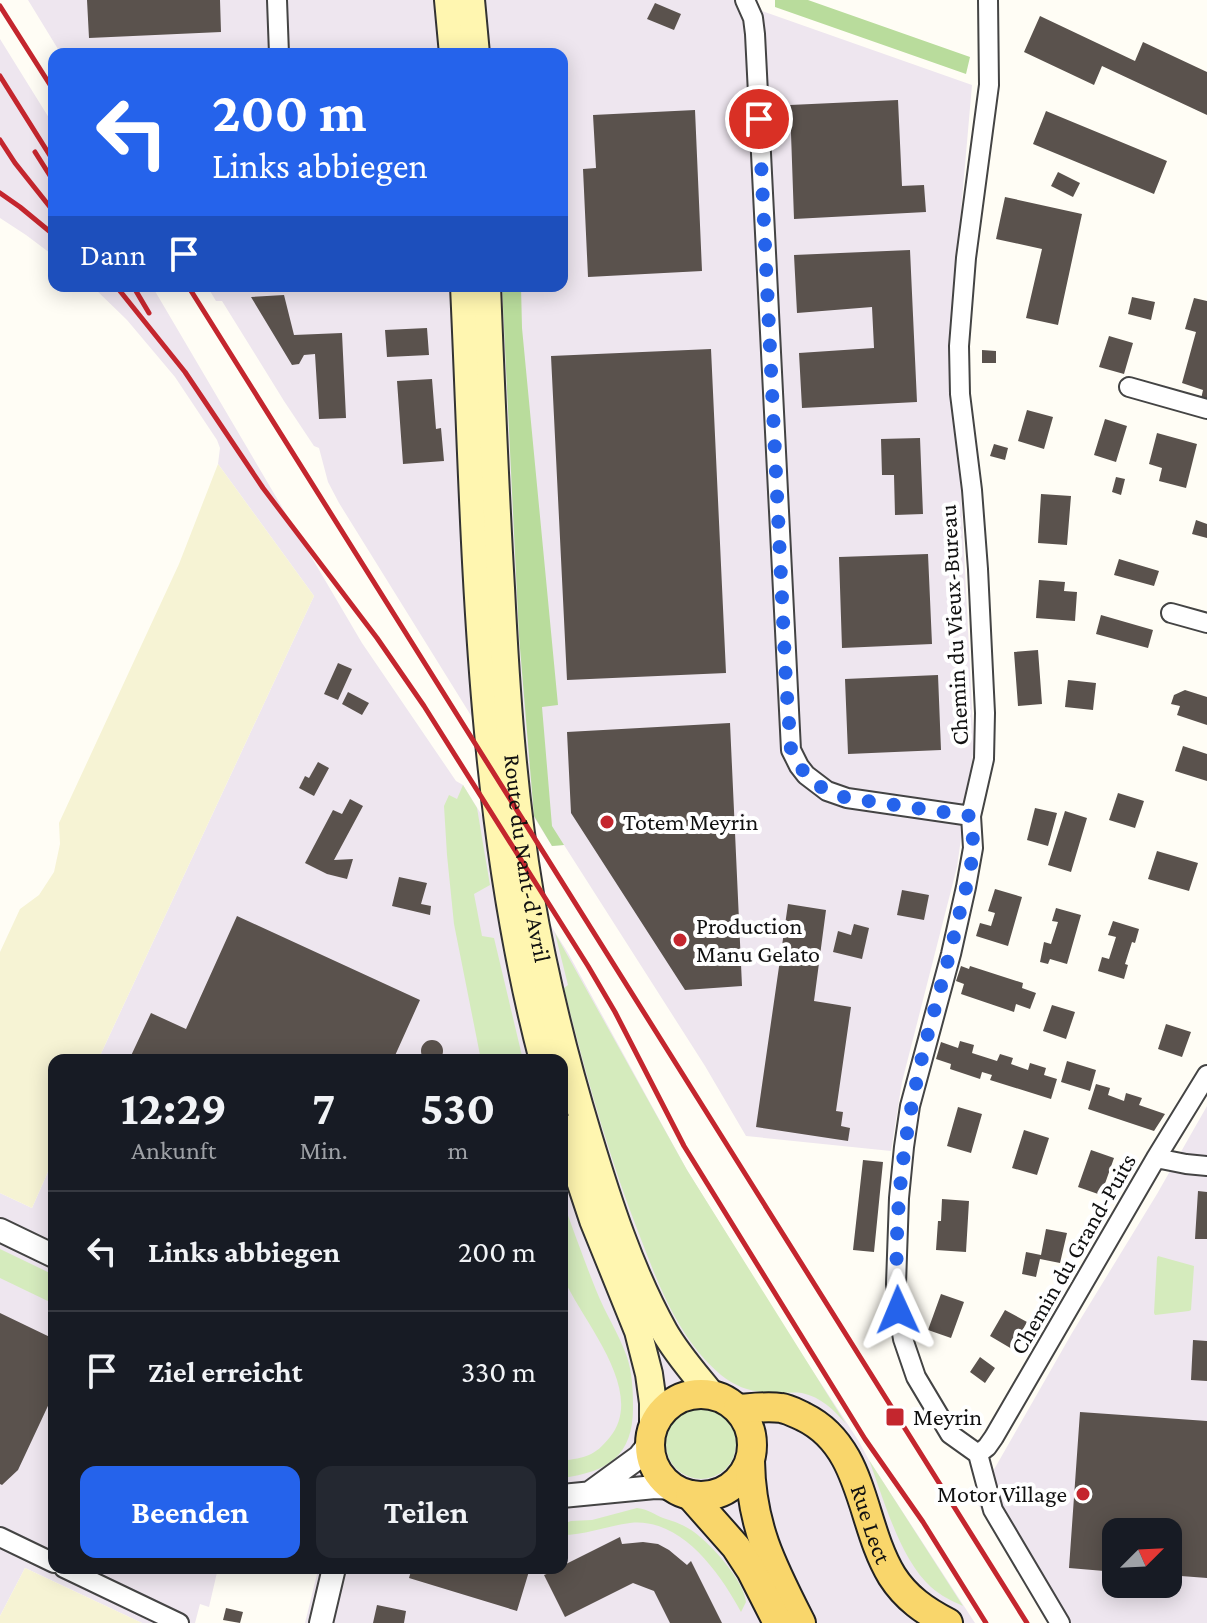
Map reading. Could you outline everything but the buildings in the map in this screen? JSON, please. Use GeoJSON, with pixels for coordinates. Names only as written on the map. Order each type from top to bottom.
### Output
{"type":"FeatureCollection","features":[{"type":"Feature","properties":{"kind":"main road"},"geometry":{"type":"LineString","coordinates":[[448,0],[452,48]]}},
{"type":"Feature","properties":{"kind":"main road"},"geometry":{"type":"LineString","coordinates":[[471,0],[475,48]]}},
{"type":"Feature","properties":{"kind":"main road","name":"Route du Nant-d'Avril"},"geometry":{"type":"LineString","coordinates":[[464,292],[483,662],[495,795],[510,906],[542,1054]]}},
{"type":"Feature","properties":{"kind":"main road","name":"Route du Nant-d'Avril"},"geometry":{"type":"LineString","coordinates":[[487,292],[506,678],[522,840],[546,973],[566,1054]]}},
{"type":"Feature","properties":{"kind":"main road","name":"Route du Nant-d'Avril"},"geometry":{"type":"LineString","coordinates":[[568,1064],[614,1213],[651,1305],[665,1333],[711,1394]]}},
{"type":"Feature","properties":{"kind":"main road"},"geometry":{"type":"LineString","coordinates":[[568,1145],[593,1220],[638,1331],[649,1374],[656,1469],[736,1547],[778,1623]]}},
{"type":"Feature","properties":{"kind":"main road"},"geometry":{"type":"LineString","coordinates":[[652,1435],[660,1415],[676,1400],[696,1394],[711,1394],[725,1399],[738,1409],[752,1437],[751,1487],[758,1527],[775,1572],[801,1623]]}},
{"type":"Feature","properties":{"kind":"main road","name":"Rue Lect"},"geometry":{"type":"LineString","coordinates":[[738,1409],[781,1408],[819,1425],[832,1437],[857,1484],[891,1574],[913,1601],[948,1623]]}},
{"type":"Feature","properties":{"kind":"main road"},"geometry":{"type":"LineString","coordinates":[[682,1491],[705,1496],[727,1490],[743,1474],[751,1455],[781,1426],[805,1418]]}},
{"type":"Feature","properties":{"kind":"street"},"geometry":{"type":"LineString","coordinates":[[277,0],[279,48]]}},
{"type":"Feature","properties":{"kind":"street"},"geometry":{"type":"LineString","coordinates":[[745,0],[753,18],[755,34],[791,750],[812,781],[827,791],[847,798],[971,816]]}},
{"type":"Feature","properties":{"kind":"street","name":"Chemin du Vieux-Bureau"},"geometry":{"type":"LineString","coordinates":[[978,1454],[950,1434],[916,1377],[903,1339],[896,1284],[899,1198],[910,1106],[966,887],[973,848],[971,816],[984,759],[985,713],[978,569],[960,394],[959,346],[966,258],[989,85],[988,0]]}},
{"type":"Feature","properties":{"kind":"street"},"geometry":{"type":"LineString","coordinates":[[1129,387],[1207,409]]}},
{"type":"Feature","properties":{"kind":"street"},"geometry":{"type":"LineString","coordinates":[[1171,613],[1207,623]]}},
{"type":"Feature","properties":{"kind":"street","name":"Chemin du Grand-Puits"},"geometry":{"type":"LineString","coordinates":[[978,1454],[994,1437],[1207,1075]]}},
{"type":"Feature","properties":{"kind":"street"},"geometry":{"type":"LineString","coordinates":[[1156,1158],[1207,1166]]}},
{"type":"Feature","properties":{"kind":"street"},"geometry":{"type":"LineString","coordinates":[[0,1230],[48,1253]]}},
{"type":"Feature","properties":{"kind":"street"},"geometry":{"type":"LineString","coordinates":[[591,1492],[639,1457],[652,1435]]}},
{"type":"Feature","properties":{"kind":"street"},"geometry":{"type":"LineString","coordinates":[[978,1454],[993,1510],[1060,1623]]}},
{"type":"Feature","properties":{"kind":"street"},"geometry":{"type":"LineString","coordinates":[[568,1495],[682,1491]]}},
{"type":"Feature","properties":{"kind":"street"},"geometry":{"type":"LineString","coordinates":[[0,1537],[48,1560]]}},
{"type":"Feature","properties":{"kind":"street"},"geometry":{"type":"LineString","coordinates":[[77,1574],[179,1623]]}},
{"type":"Feature","properties":{"kind":"street"},"geometry":{"type":"LineString","coordinates":[[321,1623],[333,1574]]}},
{"type":"Feature","properties":{"kind":"shaded area"},"geometry":{"type":"Polygon","coordinates":[[[28,0],[757,0],[762,11],[972,85],[952,314],[974,747],[957,867],[902,1082],[891,1151],[746,1136],[564,845],[552,846],[339,503],[328,482],[319,448],[314,446],[284,401],[222,301],[216,301],[211,292],[568,292],[568,48],[57,48],[28,0]]]}},
{"type":"Feature","properties":{"kind":"shaded area"},"geometry":{"type":"Polygon","coordinates":[[[0,39],[48,116],[48,252],[0,218],[0,39]]]}},
{"type":"Feature","properties":{"kind":"shaded area"},"geometry":{"type":"Polygon","coordinates":[[[98,292],[156,292],[362,643],[456,781],[463,785],[568,953],[687,1170],[975,1623],[305,1623],[317,1574],[568,1574],[568,1054],[101,1054],[314,596],[218,464],[220,448],[217,440],[175,377],[127,320],[98,292]]]}},
{"type":"Feature","properties":{"kind":"shaded area"},"geometry":{"type":"Polygon","coordinates":[[[218,464],[314,596],[101,1054],[48,1054],[48,1172],[32,1208],[0,1193],[0,952],[20,909],[39,895],[54,872],[60,844],[59,823],[179,564],[218,464]]]}},
{"type":"Feature","properties":{"kind":"shaded area"},"geometry":{"type":"Polygon","coordinates":[[[1207,1106],[1207,1623],[1048,1623],[976,1501],[1207,1106]]]}},
{"type":"Feature","properties":{"kind":"shaded area"},"geometry":{"type":"Polygon","coordinates":[[[48,1172],[48,1574],[217,1574],[209,1607],[200,1604],[195,1623],[142,1623],[25,1568],[0,1616],[0,1193],[32,1208],[48,1172]]]}},
{"type":"Feature","properties":{"kind":"shaded area"},"geometry":{"type":"Polygon","coordinates":[[[25,1568],[142,1623],[0,1623],[0,1616],[25,1568]]]}},
{"type":"Feature","properties":{"kind":"green space"},"geometry":{"type":"Polygon","coordinates":[[[775,0],[808,0],[970,57],[966,74],[775,7],[775,0]]]}},
{"type":"Feature","properties":{"kind":"green space"},"geometry":{"type":"Polygon","coordinates":[[[502,292],[521,292],[558,705],[542,707],[552,826],[564,845],[552,846],[534,816],[519,636],[502,292]]]}},
{"type":"Feature","properties":{"kind":"green space"},"geometry":{"type":"Polygon","coordinates":[[[463,785],[477,808],[490,885],[474,894],[482,936],[494,938],[522,1054],[480,1054],[454,924],[447,855],[444,806],[449,795],[457,799],[463,785]]]}},
{"type":"Feature","properties":{"kind":"green space"},"geometry":{"type":"Polygon","coordinates":[[[555,933],[687,1170],[846,1424],[827,1405],[809,1395],[762,1392],[734,1384],[706,1360],[681,1328],[654,1273],[607,1143],[564,988],[568,985],[555,933]]]}},
{"type":"Feature","properties":{"kind":"green space"},"geometry":{"type":"Polygon","coordinates":[[[568,1215],[596,1290],[627,1357],[633,1405],[629,1437],[616,1458],[593,1471],[568,1477],[568,1460],[589,1455],[610,1437],[619,1419],[621,1399],[608,1356],[568,1287],[568,1215]]]}},
{"type":"Feature","properties":{"kind":"green space"},"geometry":{"type":"Polygon","coordinates":[[[0,1249],[48,1272],[48,1301],[0,1278],[0,1249]]]}},
{"type":"Feature","properties":{"kind":"green space"},"geometry":{"type":"Polygon","coordinates":[[[1158,1256],[1194,1266],[1191,1310],[1155,1315],[1158,1256]]]}},
{"type":"Feature","properties":{"kind":"green space"},"geometry":{"type":"Polygon","coordinates":[[[701,1409],[720,1415],[730,1425],[736,1444],[730,1463],[720,1473],[701,1479],[682,1473],[672,1463],[666,1444],[672,1425],[682,1415],[701,1409]]]}},
{"type":"Feature","properties":{"kind":"green space"},"geometry":{"type":"Polygon","coordinates":[[[869,1460],[963,1606],[931,1587],[910,1561],[894,1528],[869,1460]]]}},
{"type":"Feature","properties":{"kind":"green space"},"geometry":{"type":"Polygon","coordinates":[[[637,1508],[694,1532],[726,1564],[740,1584],[746,1602],[741,1612],[710,1565],[682,1538],[649,1524],[630,1523],[568,1535],[568,1522],[592,1520],[637,1508]]]}},
{"type":"Feature","properties":{"kind":"railway"},"geometry":{"type":"LineString","coordinates":[[0,6],[48,82]]}},
{"type":"Feature","properties":{"kind":"railway"},"geometry":{"type":"LineString","coordinates":[[0,76],[48,152]]}},
{"type":"Feature","properties":{"kind":"railway"},"geometry":{"type":"LineString","coordinates":[[0,140],[48,204]]}},
{"type":"Feature","properties":{"kind":"railway"},"geometry":{"type":"LineString","coordinates":[[35,152],[48,173]]}},
{"type":"Feature","properties":{"kind":"railway"},"geometry":{"type":"LineString","coordinates":[[0,193],[48,230]]}},
{"type":"Feature","properties":{"kind":"railway"},"geometry":{"type":"LineString","coordinates":[[121,292],[185,372],[263,488],[377,638],[424,706],[588,966],[684,1146],[865,1439],[923,1522],[986,1623]]}},
{"type":"Feature","properties":{"kind":"railway"},"geometry":{"type":"LineString","coordinates":[[137,292],[149,313]]}},
{"type":"Feature","properties":{"kind":"railway"},"geometry":{"type":"LineString","coordinates":[[192,292],[1027,1623]]}},
{"type":"Feature","properties":{"kind":"place","name":"Totem Meyrin"},"geometry":{"type":"Point","coordinates":[607,822]}},
{"type":"Feature","properties":{"kind":"place","name":"Production Manu Gelato"},"geometry":{"type":"Point","coordinates":[680,940]}},
{"type":"Feature","properties":{"kind":"place","name":"Meyrin"},"geometry":{"type":"Point","coordinates":[895,1417]}},
{"type":"Feature","properties":{"kind":"place","name":"Motor Village"},"geometry":{"type":"Point","coordinates":[1083,1494]}},
{"type":"Feature","properties":{"kind":"route"},"geometry":{"type":"LineString","coordinates":[[759,119],[791,750],[812,781],[827,791],[847,798],[971,816],[973,848],[966,887],[910,1106],[899,1198],[898,1310]]}}]}
